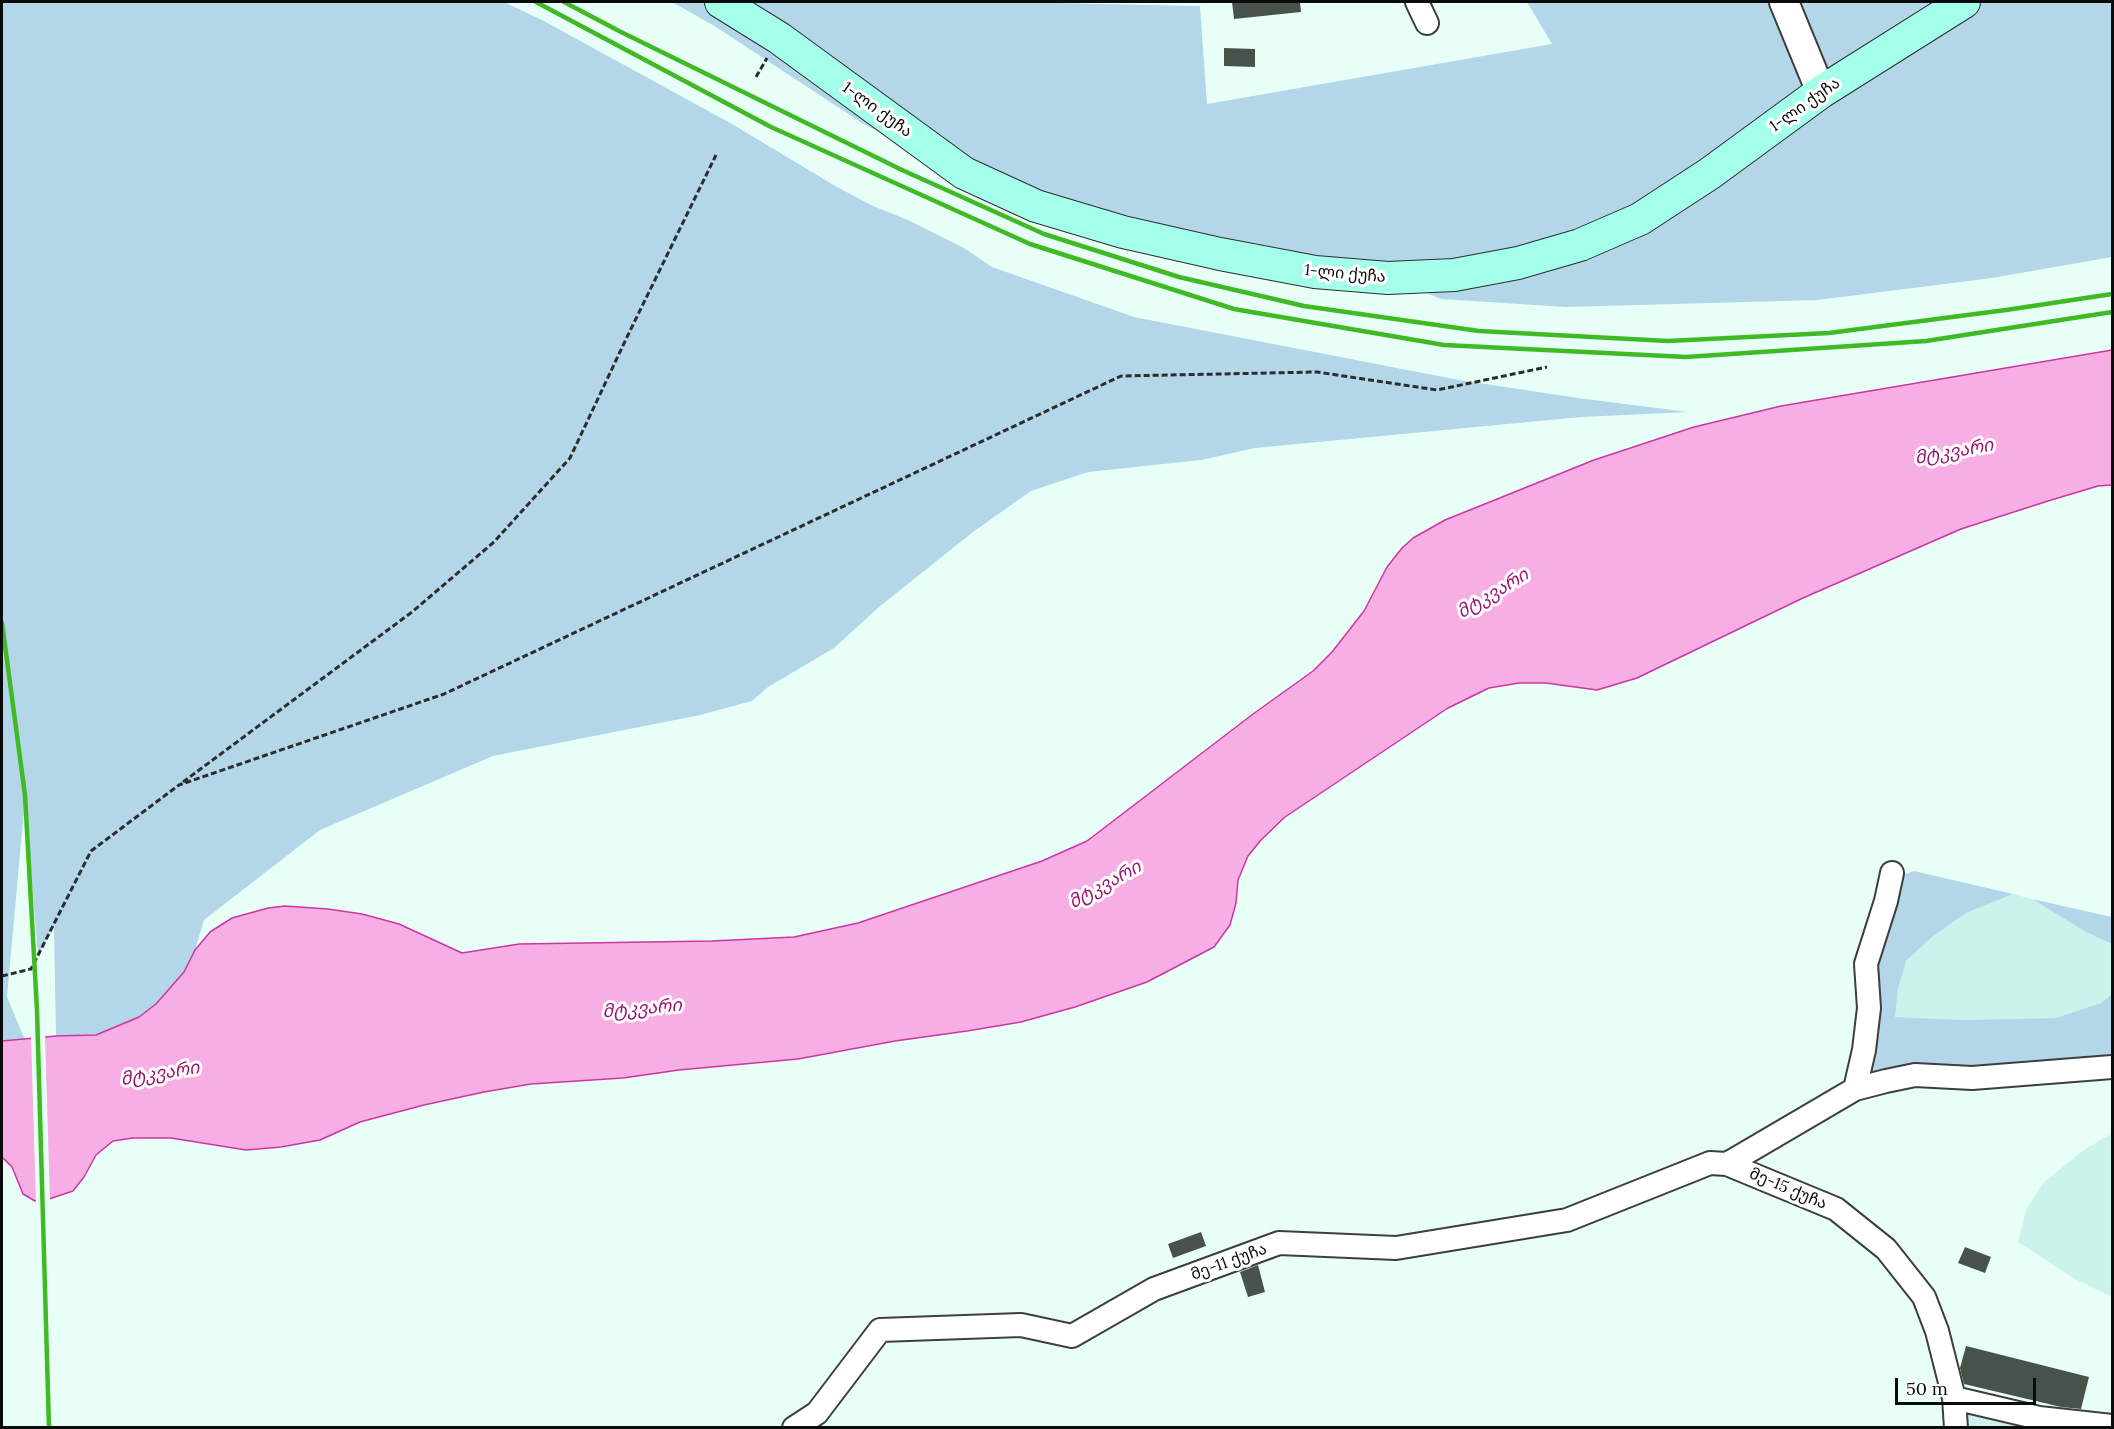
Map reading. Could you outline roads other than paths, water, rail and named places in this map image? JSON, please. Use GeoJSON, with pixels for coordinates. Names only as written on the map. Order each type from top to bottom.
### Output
{"type":"FeatureCollection","features":[{"type":"Feature","properties":{"kind":"main road","name":"1-ლი ქუჩა"},"geometry":{"type":"LineString","coordinates":[[721,2],[779,38],[964,173],[1036,206],[1134,235],[1220,254],[1325,273],[1388,278],[1454,275],[1518,263],[1580,245],[1641,219],[1709,174],[1821,92],[1964,2]]}},
{"type":"Feature","properties":{"kind":"street"},"geometry":{"type":"LineString","coordinates":[[1418,2],[1427,23]]}},
{"type":"Feature","properties":{"kind":"street"},"geometry":{"type":"LineString","coordinates":[[1784,2],[1821,92]]}},
{"type":"Feature","properties":{"kind":"street"},"geometry":{"type":"LineString","coordinates":[[1855,1089],[1864,1050],[1869,1008],[1866,964],[1886,901],[1892,873]]}},
{"type":"Feature","properties":{"kind":"street"},"geometry":{"type":"LineString","coordinates":[[1718,1163],[1829,1106],[1855,1089],[1915,1075],[1972,1078],[2112,1067]]}},
{"type":"Feature","properties":{"kind":"street","name":"მე-15 ქუჩა"},"geometry":{"type":"LineString","coordinates":[[1718,1163],[1836,1209],[1886,1249],[1924,1297],[1937,1331],[1954,1398],[1956,1428]]}},
{"type":"Feature","properties":{"kind":"street","name":"მე-11 ქუჩა"},"geometry":{"type":"LineString","coordinates":[[794,1428],[816,1420],[880,1330],[1021,1325],[1072,1336],[1154,1289],[1279,1243],[1396,1248],[1567,1220],[1718,1163]]}},
{"type":"Feature","properties":{"kind":"street"},"geometry":{"type":"LineString","coordinates":[[1954,1398],[2038,1418],[2112,1426]]}},
{"type":"Feature","properties":{"kind":"water","name":"მტკვარი"},"geometry":{"type":"Polygon","coordinates":[[[2112,350],[2112,485],[2098,486],[1961,529],[1803,598],[1637,678],[1597,690],[1546,683],[1519,683],[1489,688],[1448,708],[1285,817],[1248,856],[1238,880],[1236,903],[1230,925],[1214,947],[1147,982],[1075,1007],[1021,1022],[967,1031],[895,1041],[798,1059],[679,1070],[623,1078],[531,1084],[484,1092],[360,1122],[320,1140],[281,1147],[246,1150],[171,1138],[133,1138],[113,1141],[96,1155],[73,1191],[49,1199],[35,1201],[23,1194],[12,1167],[2,1157],[2,1041],[96,1035],[139,1017],[156,1004],[184,972],[195,950],[210,932],[232,918],[268,908],[285,906],[362,914],[399,924],[462,953],[519,944],[712,941],[794,937],[858,923],[1042,861],[1087,841],[1313,671],[1332,652],[1364,611],[1387,567],[1402,548],[1413,538],[1445,520],[1594,460],[1694,427],[1781,406],[2112,350]]]}},
{"type":"Feature","properties":{"kind":"railway"},"geometry":{"type":"LineString","coordinates":[[536,2],[771,127],[1030,244],[1234,309],[1444,345],[1686,357],[1926,341],[2112,312]]}},
{"type":"Feature","properties":{"kind":"railway"},"geometry":{"type":"LineString","coordinates":[[564,2],[902,170],[1044,234],[1179,277],[1304,306],[1479,331],[1668,341],[1829,333],[2112,294]]}},
{"type":"Feature","properties":{"kind":"railway"},"geometry":{"type":"LineString","coordinates":[[2,623],[25,795],[37,1010],[49,1428]]}}]}
